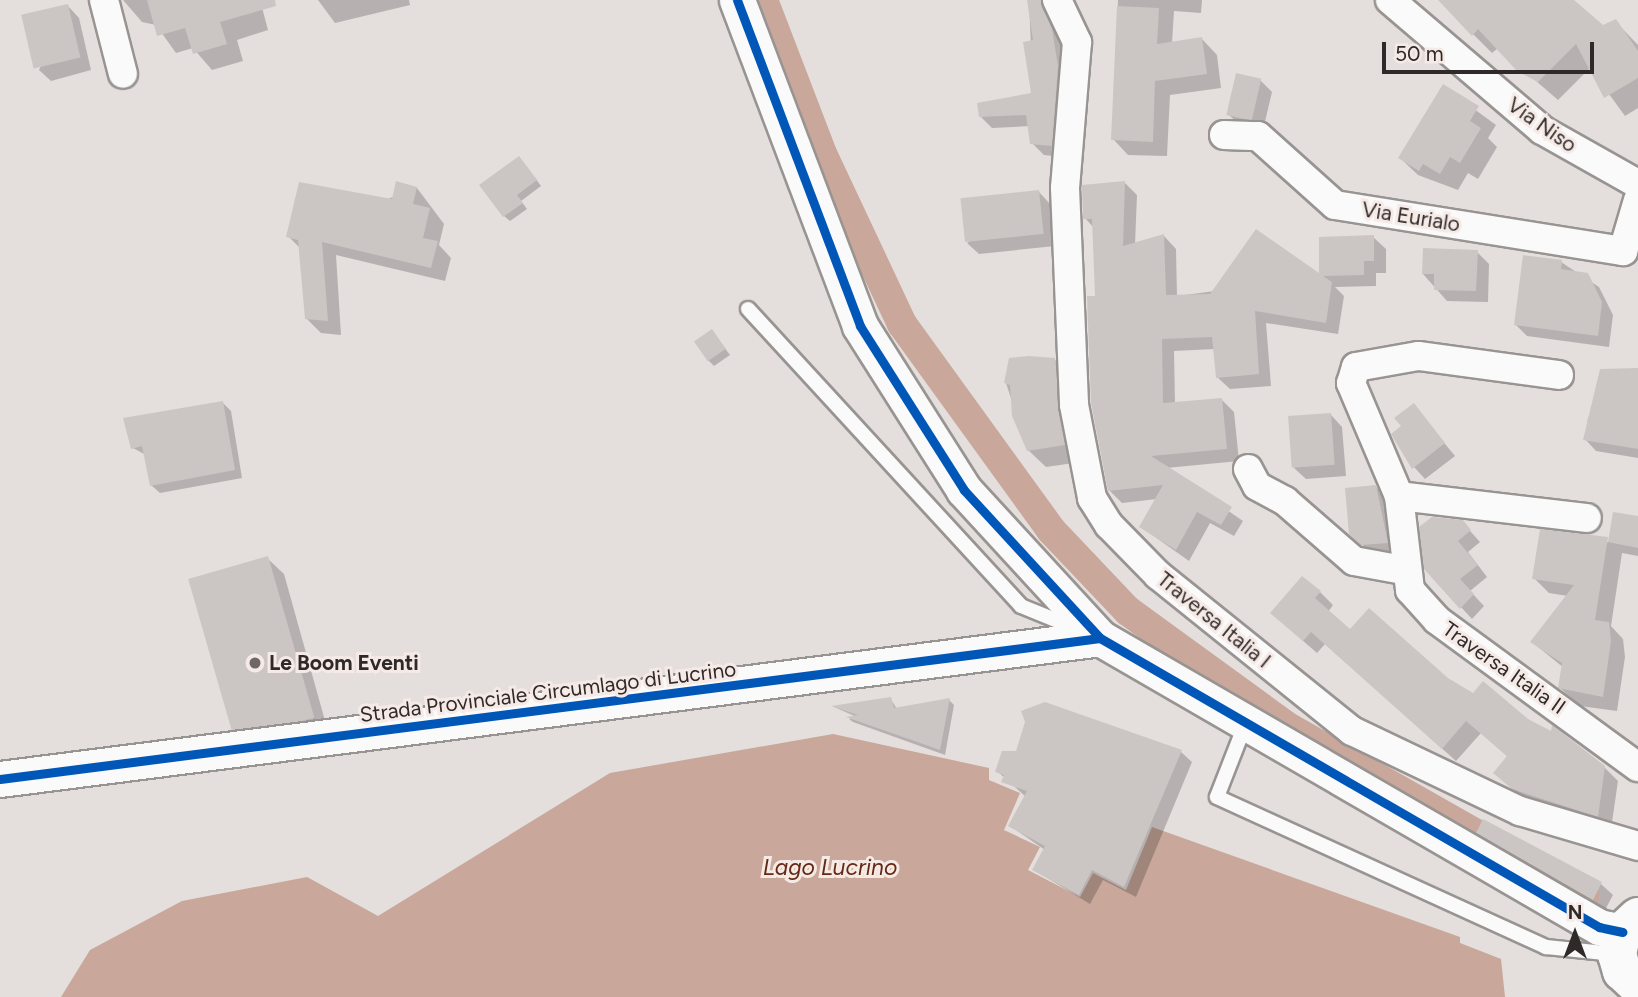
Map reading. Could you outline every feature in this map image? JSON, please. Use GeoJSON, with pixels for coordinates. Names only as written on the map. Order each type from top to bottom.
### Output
{"type":"FeatureCollection","features":[{"type":"Feature","properties":{"kind":"street"},"geometry":{"type":"LineString","coordinates":[[104,0],[123,74]]}},
{"type":"Feature","properties":{"kind":"street"},"geometry":{"type":"LineString","coordinates":[[737,0],[860,326],[964,490],[1100,638],[1245,725],[1600,927],[1626,960]]}},
{"type":"Feature","properties":{"kind":"street","name":"Traversa Italia I"},"geometry":{"type":"LineString","coordinates":[[1057,0],[1077,42],[1065,188],[1074,405],[1092,498],[1126,545],[1352,731],[1520,811],[1638,846]]}},
{"type":"Feature","properties":{"kind":"street","name":"Via Niso"},"geometry":{"type":"LineString","coordinates":[[1390,0],[1542,130],[1638,184]]}},
{"type":"Feature","properties":{"kind":"street","name":"Via Eurialo"},"geometry":{"type":"LineString","coordinates":[[1224,135],[1258,136],[1335,205],[1623,251],[1638,200]]}},
{"type":"Feature","properties":{"kind":"street","name":"Traversa Italia II"},"geometry":{"type":"LineString","coordinates":[[1559,375],[1418,356],[1356,367],[1351,383],[1399,496],[1403,570],[1410,590],[1437,620],[1630,759]]}},
{"type":"Feature","properties":{"kind":"street"},"geometry":{"type":"LineString","coordinates":[[1248,469],[1257,486],[1285,501],[1354,561],[1403,570]]}},
{"type":"Feature","properties":{"kind":"street"},"geometry":{"type":"LineString","coordinates":[[1399,496],[1587,518]]}},
{"type":"Feature","properties":{"kind":"street","name":"Strada Provinciale Circumlago di Lucrino"},"geometry":{"type":"LineString","coordinates":[[0,779],[1100,638]]}},
{"type":"Feature","properties":{"kind":"lane"},"geometry":{"type":"LineString","coordinates":[[748,309],[1021,606],[1100,638]]}},
{"type":"Feature","properties":{"kind":"lane"},"geometry":{"type":"LineString","coordinates":[[1245,725],[1217,797],[1546,947],[1626,960]]}},
{"type":"Feature","properties":{"kind":"water","name":"Lago Lucrino"},"geometry":{"type":"Polygon","coordinates":[[[833,734],[989,768],[989,780],[1020,793],[1004,830],[1040,847],[1028,870],[1080,897],[1093,873],[1126,890],[1152,827],[1460,937],[1460,943],[1501,959],[1505,997],[61,997],[90,950],[182,901],[307,877],[378,916],[610,773],[833,734]]]}},
{"type":"Feature","properties":{"kind":"building"},"geometry":{"type":"Polygon","coordinates":[[[147,0],[275,0],[276,6],[220,22],[227,44],[193,54],[185,28],[157,36],[147,0]]]}},
{"type":"Feature","properties":{"kind":"building"},"geometry":{"type":"Polygon","coordinates":[[[1027,0],[1041,0],[1052,29],[1058,66],[1052,146],[1030,144],[1026,115],[979,117],[977,103],[1031,93],[1023,42],[1033,40],[1027,0]]]}},
{"type":"Feature","properties":{"kind":"building"},"geometry":{"type":"Polygon","coordinates":[[[1438,0],[1574,0],[1603,25],[1616,19],[1638,51],[1638,78],[1604,98],[1576,44],[1538,82],[1517,71],[1478,29],[1472,36],[1438,0]]]}},
{"type":"Feature","properties":{"kind":"building"},"geometry":{"type":"Polygon","coordinates":[[[68,4],[80,58],[34,68],[21,15],[68,4]]]}},
{"type":"Feature","properties":{"kind":"building"},"geometry":{"type":"Polygon","coordinates":[[[1117,6],[1159,8],[1157,44],[1202,37],[1207,74],[1155,81],[1153,142],[1111,140],[1117,6]]]}},
{"type":"Feature","properties":{"kind":"building"},"geometry":{"type":"Polygon","coordinates":[[[1236,73],[1261,79],[1252,121],[1226,115],[1236,73]]]}},
{"type":"Feature","properties":{"kind":"building"},"geometry":{"type":"Polygon","coordinates":[[[1443,84],[1479,106],[1470,121],[1481,128],[1460,163],[1450,157],[1440,174],[1423,164],[1419,171],[1398,158],[1443,84]]]}},
{"type":"Feature","properties":{"kind":"building"},"geometry":{"type":"Polygon","coordinates":[[[519,156],[537,180],[517,195],[523,203],[503,217],[479,185],[519,156]]]}},
{"type":"Feature","properties":{"kind":"building"},"geometry":{"type":"Polygon","coordinates":[[[396,181],[417,187],[413,204],[430,208],[423,238],[438,241],[431,268],[322,242],[328,321],[305,319],[298,240],[286,237],[299,182],[392,199],[396,181]]]}},
{"type":"Feature","properties":{"kind":"building"},"geometry":{"type":"Polygon","coordinates":[[[1125,181],[1123,246],[1164,234],[1166,295],[1210,294],[1256,229],[1319,273],[1319,237],[1374,235],[1374,261],[1364,261],[1364,275],[1323,276],[1332,282],[1326,323],[1255,311],[1259,374],[1216,378],[1212,337],[1162,339],[1163,403],[1222,398],[1227,449],[1151,456],[1232,507],[1221,525],[1197,512],[1176,550],[1139,527],[1163,485],[1108,491],[1091,403],[1087,296],[1095,296],[1092,219],[1083,219],[1082,185],[1125,181]]]}},
{"type":"Feature","properties":{"kind":"building"},"geometry":{"type":"Polygon","coordinates":[[[1039,190],[1044,234],[965,242],[960,198],[1039,190]]]}},
{"type":"Feature","properties":{"kind":"building"},"geometry":{"type":"Polygon","coordinates":[[[1423,248],[1478,250],[1476,291],[1434,290],[1434,274],[1422,274],[1423,248]]]}},
{"type":"Feature","properties":{"kind":"building"},"geometry":{"type":"Polygon","coordinates":[[[1523,255],[1562,260],[1561,269],[1588,273],[1602,302],[1598,336],[1514,325],[1523,255]]]}},
{"type":"Feature","properties":{"kind":"building"},"geometry":{"type":"Polygon","coordinates":[[[712,329],[726,349],[708,361],[694,342],[712,329]]]}},
{"type":"Feature","properties":{"kind":"building"},"geometry":{"type":"Polygon","coordinates":[[[1009,358],[1055,358],[1065,445],[1027,451],[1012,416],[1010,385],[1004,383],[1009,358]]]}},
{"type":"Feature","properties":{"kind":"building"},"geometry":{"type":"Polygon","coordinates":[[[1638,368],[1638,449],[1583,440],[1600,369],[1638,368]]]}},
{"type":"Feature","properties":{"kind":"building"},"geometry":{"type":"Polygon","coordinates":[[[223,401],[235,470],[150,486],[142,446],[131,449],[123,418],[223,401]]]}},
{"type":"Feature","properties":{"kind":"building"},"geometry":{"type":"Polygon","coordinates":[[[1414,403],[1445,443],[1412,469],[1391,434],[1401,426],[1394,418],[1414,403]]]}},
{"type":"Feature","properties":{"kind":"building"},"geometry":{"type":"Polygon","coordinates":[[[1331,413],[1335,465],[1292,468],[1288,416],[1331,413]]]}},
{"type":"Feature","properties":{"kind":"building"},"geometry":{"type":"Polygon","coordinates":[[[1376,485],[1388,543],[1361,545],[1349,534],[1345,488],[1376,485]]]}},
{"type":"Feature","properties":{"kind":"building"},"geometry":{"type":"Polygon","coordinates":[[[1613,512],[1638,516],[1638,548],[1608,542],[1613,512]]]}},
{"type":"Feature","properties":{"kind":"building"},"geometry":{"type":"Polygon","coordinates":[[[1432,517],[1463,520],[1471,530],[1458,541],[1478,565],[1460,579],[1474,594],[1460,609],[1424,569],[1419,527],[1432,517]]]}},
{"type":"Feature","properties":{"kind":"building"},"geometry":{"type":"Polygon","coordinates":[[[1540,529],[1608,537],[1595,620],[1609,622],[1611,641],[1603,697],[1558,688],[1562,663],[1530,642],[1574,585],[1532,579],[1540,529]]]}},
{"type":"Feature","properties":{"kind":"building"},"geometry":{"type":"Polygon","coordinates":[[[268,556],[314,717],[235,740],[188,579],[268,556]]]}},
{"type":"Feature","properties":{"kind":"building"},"geometry":{"type":"Polygon","coordinates":[[[1302,576],[1321,591],[1315,598],[1350,629],[1369,608],[1448,678],[1473,693],[1483,681],[1528,719],[1551,731],[1552,725],[1605,766],[1598,817],[1512,789],[1493,773],[1507,756],[1466,721],[1442,749],[1311,632],[1303,641],[1270,613],[1302,576]]]}},
{"type":"Feature","properties":{"kind":"building"},"geometry":{"type":"Polygon","coordinates":[[[891,697],[894,708],[950,698],[940,750],[846,717],[858,715],[831,706],[891,697]]]}},
{"type":"Feature","properties":{"kind":"building"},"geometry":{"type":"Polygon","coordinates":[[[1045,702],[1182,750],[1124,887],[1092,870],[1079,895],[1032,870],[1045,846],[1008,826],[1027,791],[1001,782],[1004,775],[995,772],[1002,751],[1016,751],[1025,722],[1021,711],[1045,702]]]}},
{"type":"Feature","properties":{"kind":"building"},"geometry":{"type":"Polygon","coordinates":[[[1483,819],[1602,882],[1593,900],[1476,833],[1483,819]]]}},
{"type":"Feature","properties":{"kind":"waterway"},"geometry":{"type":"LineString","coordinates":[[763,0],[823,156],[902,324],[1051,530],[1128,611],[1286,726],[1584,895]]}},
{"type":"Feature","properties":{"kind":"cycle path"},"geometry":{"type":"LineString","coordinates":[[737,0],[860,326],[964,490],[1100,638],[1599,927],[1622,932]]}},
{"type":"Feature","properties":{"kind":"cycle path"},"geometry":{"type":"LineString","coordinates":[[0,779],[1100,638]]}},
{"type":"Feature","properties":{"kind":"place","name":"Le Boom Eventi"},"geometry":{"type":"Point","coordinates":[255,663]}}]}
